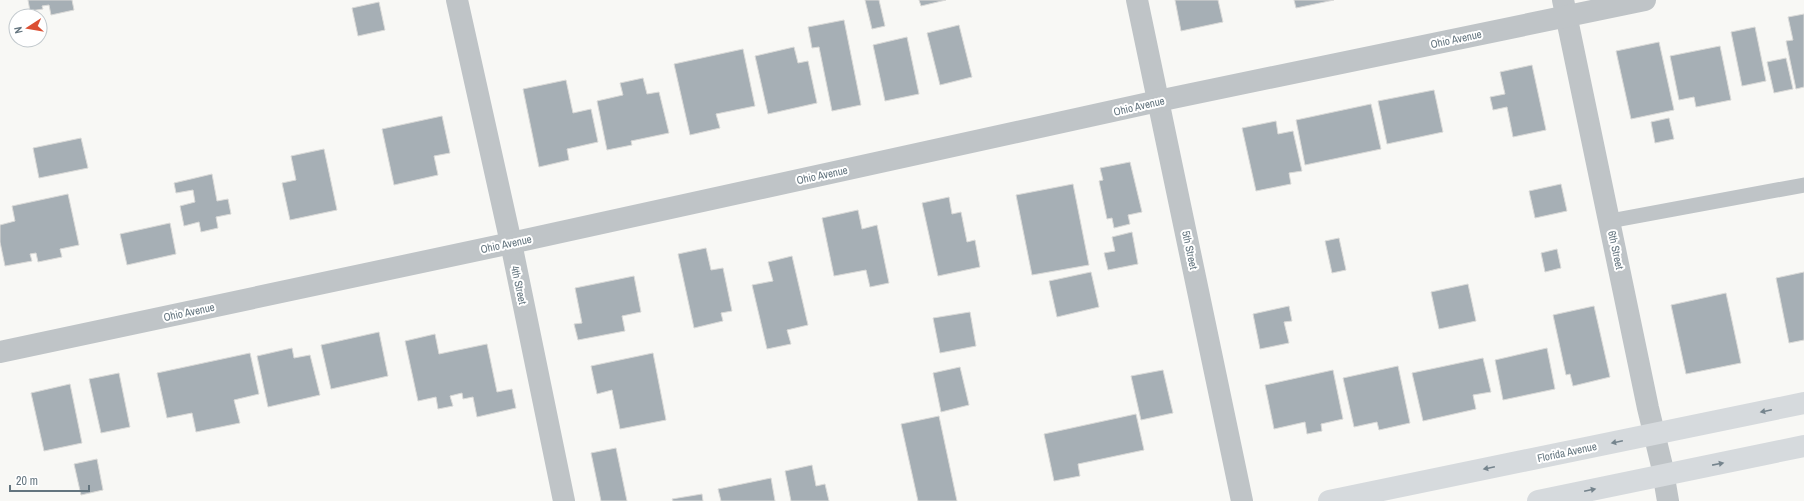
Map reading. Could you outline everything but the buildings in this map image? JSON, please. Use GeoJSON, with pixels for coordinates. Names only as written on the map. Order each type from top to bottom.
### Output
{"type":"FeatureCollection","features":[{"type":"Feature","properties":{"kind":"main road","name":"Florida Avenue"},"geometry":{"type":"LineString","coordinates":[[1329,501],[1804,403]]}},
{"type":"Feature","properties":{"kind":"main road"},"geometry":{"type":"LineString","coordinates":[[1538,501],[1804,446]]}},
{"type":"Feature","properties":{"kind":"street","name":"4th Street"},"geometry":{"type":"LineString","coordinates":[[457,0],[511,243],[564,501]]}},
{"type":"Feature","properties":{"kind":"street","name":"5th Street"},"geometry":{"type":"LineString","coordinates":[[1137,0],[1242,501]]}},
{"type":"Feature","properties":{"kind":"street","name":"Ohio Avenue"},"geometry":{"type":"LineString","coordinates":[[0,352],[511,243],[1158,102],[1565,8],[1645,0]]}},
{"type":"Feature","properties":{"kind":"street","name":"6th Street"},"geometry":{"type":"LineString","coordinates":[[1565,8],[1664,474],[1668,501]]}},
{"type":"Feature","properties":{"kind":"lane"},"geometry":{"type":"LineString","coordinates":[[1610,221],[1804,185]]}}]}
